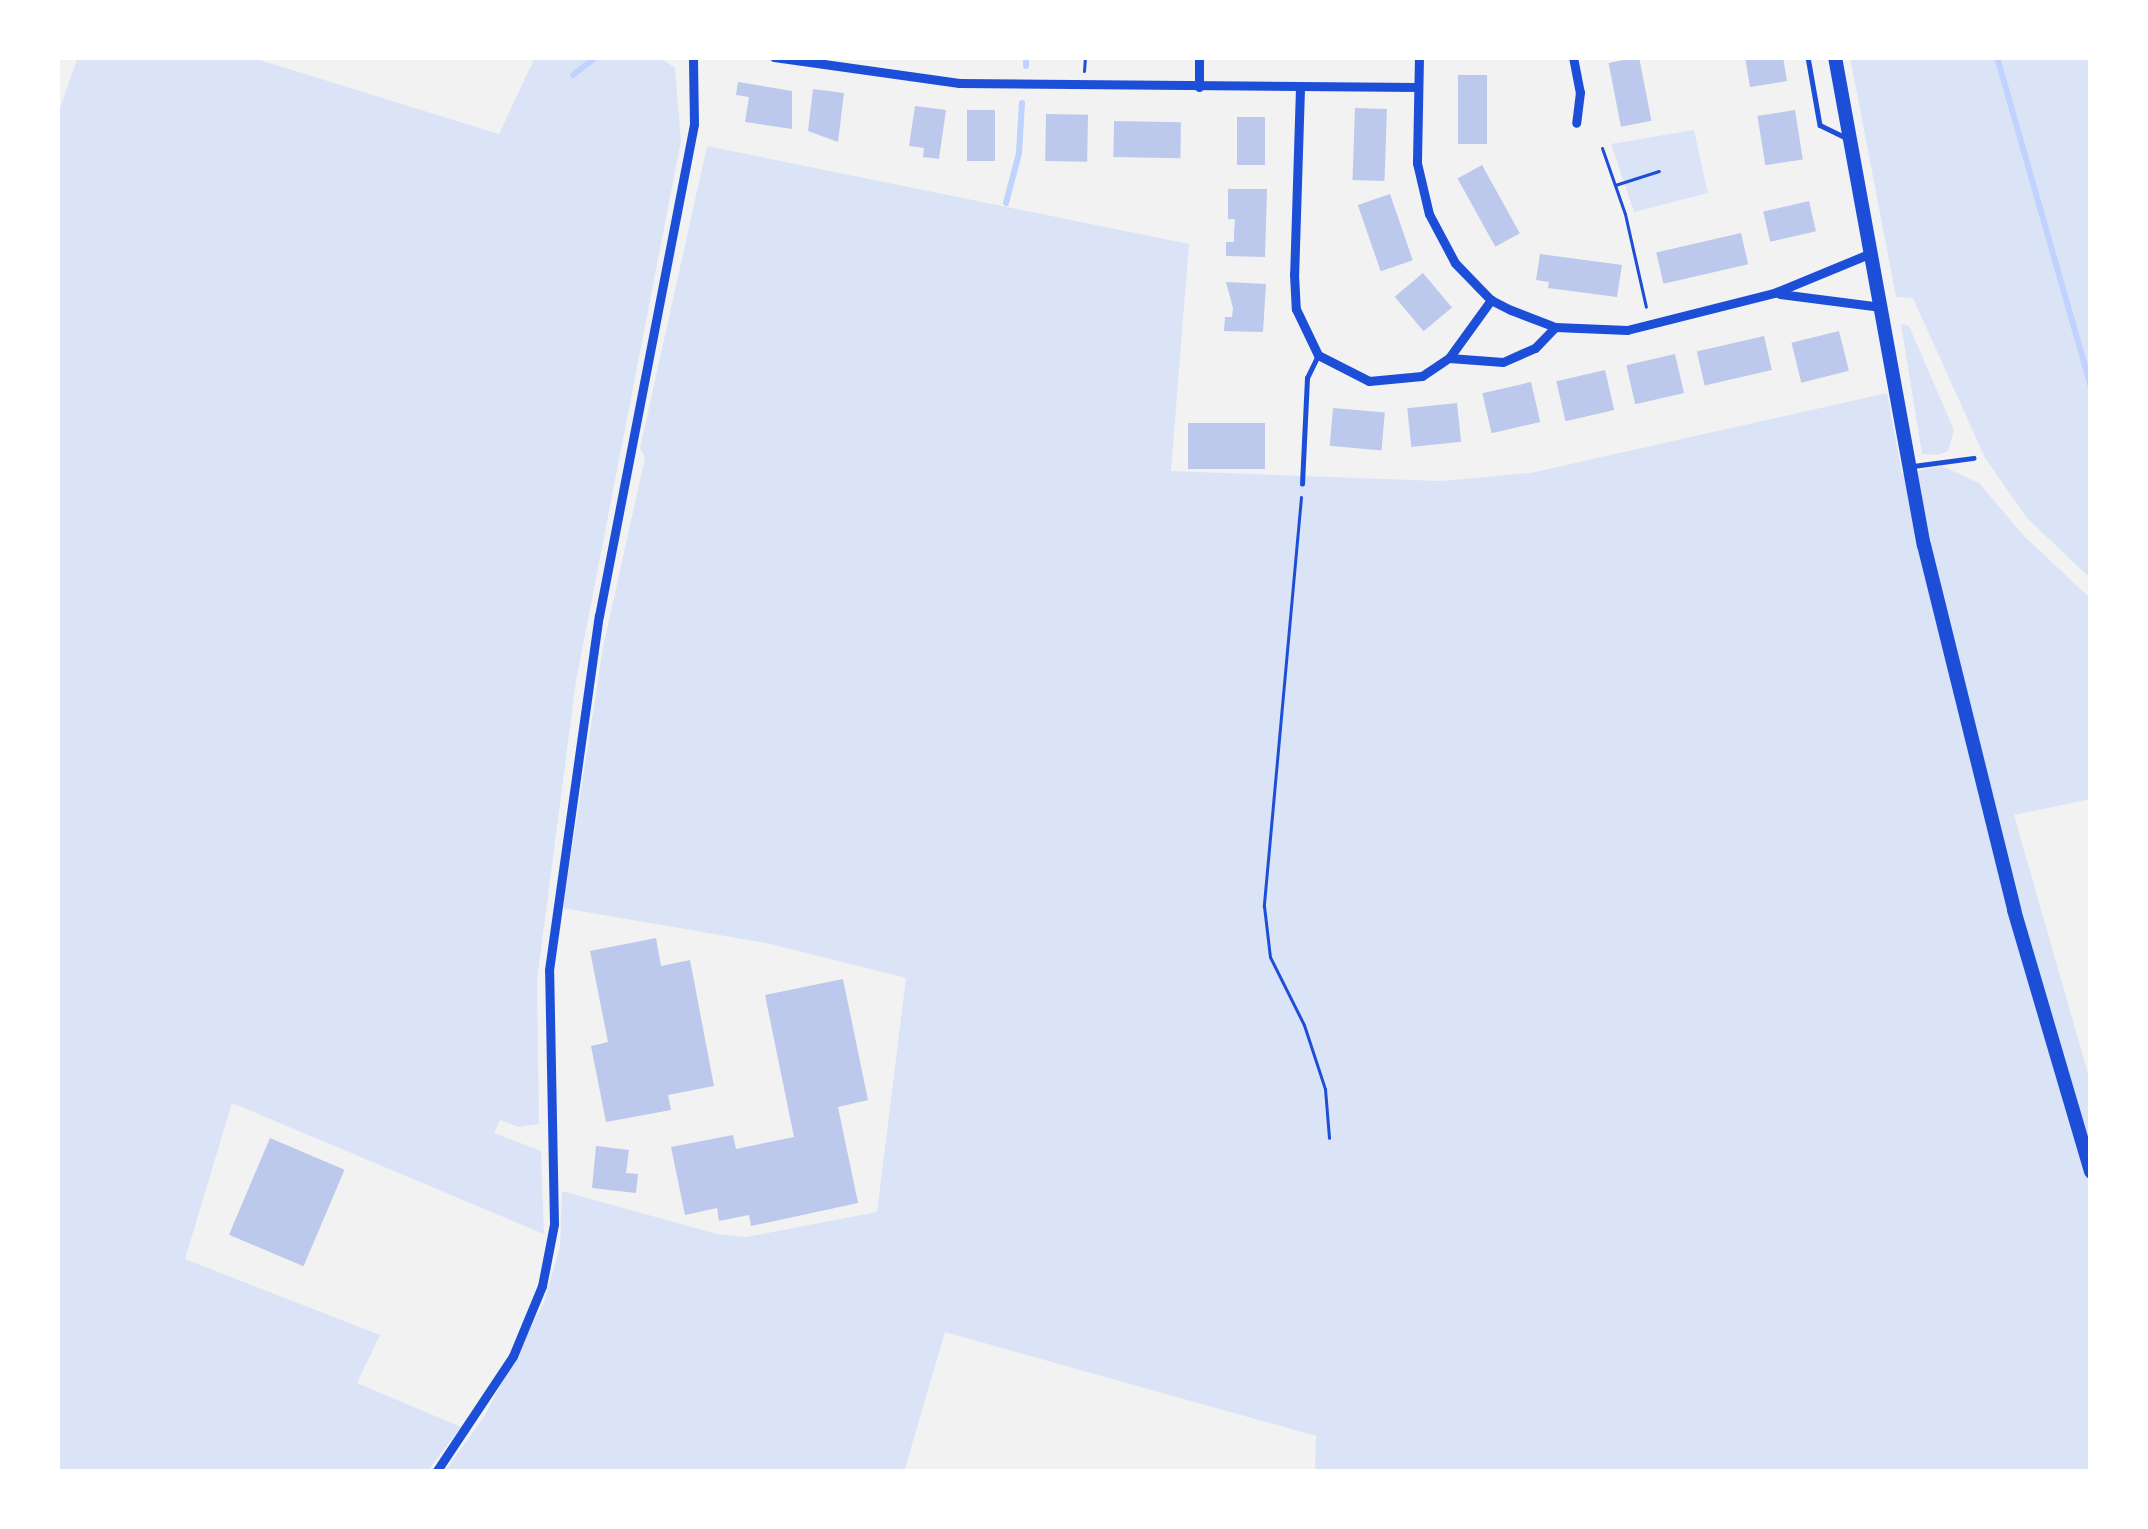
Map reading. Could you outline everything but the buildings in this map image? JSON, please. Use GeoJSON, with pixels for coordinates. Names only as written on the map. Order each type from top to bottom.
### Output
{"type":"FeatureCollection","features":[{"type":"Feature","properties":{"kind":"main road"},"geometry":{"type":"LineString","coordinates":[[1835,57],[1910,466],[2014,910],[2091,1172]]}},
{"type":"Feature","properties":{"kind":"street"},"geometry":{"type":"LineString","coordinates":[[436,1472],[513,1356],[542,1286],[554,1224],[549,970],[599,616],[694,124],[693,57]]}},
{"type":"Feature","properties":{"kind":"street"},"geometry":{"type":"LineString","coordinates":[[774,57],[959,83],[1418,87]]}},
{"type":"Feature","properties":{"kind":"street"},"geometry":{"type":"LineString","coordinates":[[1198,87],[1199,57]]}},
{"type":"Feature","properties":{"kind":"street"},"geometry":{"type":"LineString","coordinates":[[1419,57],[1417,163],[1429,214],[1455,263],[1492,300],[1555,327],[1627,330],[1774,293],[1870,253]]}},
{"type":"Feature","properties":{"kind":"street"},"geometry":{"type":"LineString","coordinates":[[1574,57],[1580,92],[1576,123]]}},
{"type":"Feature","properties":{"kind":"street"},"geometry":{"type":"LineString","coordinates":[[1300,88],[1296,309],[1318,356],[1350,375],[1392,382],[1422,376],[1449,358],[1492,300]]}},
{"type":"Feature","properties":{"kind":"street"},"geometry":{"type":"LineString","coordinates":[[1774,293],[1881,307]]}},
{"type":"Feature","properties":{"kind":"street"},"geometry":{"type":"LineString","coordinates":[[1449,358],[1502,362],[1535,348],[1555,327]]}},
{"type":"Feature","properties":{"kind":"lane"},"geometry":{"type":"LineString","coordinates":[[1808,57],[1820,125],[1850,140]]}},
{"type":"Feature","properties":{"kind":"lane"},"geometry":{"type":"LineString","coordinates":[[1302,484],[1307,377],[1318,356]]}},
{"type":"Feature","properties":{"kind":"lane"},"geometry":{"type":"LineString","coordinates":[[1910,466],[1973,458]]}},
{"type":"Feature","properties":{"kind":"path"},"geometry":{"type":"LineString","coordinates":[[1602,148],[1646,308]]}},
{"type":"Feature","properties":{"kind":"path"},"geometry":{"type":"LineString","coordinates":[[1615,185],[1659,171]]}},
{"type":"Feature","properties":{"kind":"path"},"geometry":{"type":"LineString","coordinates":[[1302,484],[1264,906],[1270,957],[1304,1024],[1325,1089],[1329,1138]]}},
{"type":"Feature","properties":{"kind":"shaded area"},"geometry":{"type":"Polygon","coordinates":[[[78,57],[250,57],[499,134],[535,57],[660,57],[675,68],[681,141],[576,681],[537,980],[539,1124],[518,1127],[500,1120],[494,1133],[541,1151],[544,1234],[232,1103],[185,1259],[380,1335],[357,1383],[461,1427],[427,1472],[57,1472],[57,116],[78,57]]]}},
{"type":"Feature","properties":{"kind":"shaded area"},"geometry":{"type":"Polygon","coordinates":[[[1850,57],[2091,57],[2091,579],[2027,518],[1985,458],[1913,298],[1896,297],[1850,57]]]}},
{"type":"Feature","properties":{"kind":"shaded area"},"geometry":{"type":"Polygon","coordinates":[[[1694,130],[1708,193],[1634,212],[1611,144],[1694,130]]]}},
{"type":"Feature","properties":{"kind":"shaded area"},"geometry":{"type":"Polygon","coordinates":[[[707,146],[1189,244],[1171,471],[1441,481],[1530,473],[1887,393],[1902,474],[1942,466],[1979,483],[2024,536],[2091,599],[2091,799],[2014,815],[2091,1084],[2091,1472],[1315,1472],[1316,1436],[945,1332],[904,1472],[444,1472],[484,1417],[544,1302],[560,1247],[562,1191],[717,1234],[746,1237],[877,1212],[906,978],[766,943],[563,908],[603,647],[645,458],[640,448],[707,146]]]}},
{"type":"Feature","properties":{"kind":"shaded area"},"geometry":{"type":"Polygon","coordinates":[[[1901,324],[1909,326],[1954,430],[1948,451],[1938,455],[1922,454],[1901,324]]]}},
{"type":"Feature","properties":{"kind":"waterway"},"geometry":{"type":"LineString","coordinates":[[573,75],[596,57]]}},
{"type":"Feature","properties":{"kind":"waterway"},"geometry":{"type":"LineString","coordinates":[[1026,57],[1026,66]]}},
{"type":"Feature","properties":{"kind":"waterway"},"geometry":{"type":"LineString","coordinates":[[1997,57],[2091,387]]}},
{"type":"Feature","properties":{"kind":"waterway"},"geometry":{"type":"LineString","coordinates":[[1006,203],[1019,153],[1022,103]]}}]}
